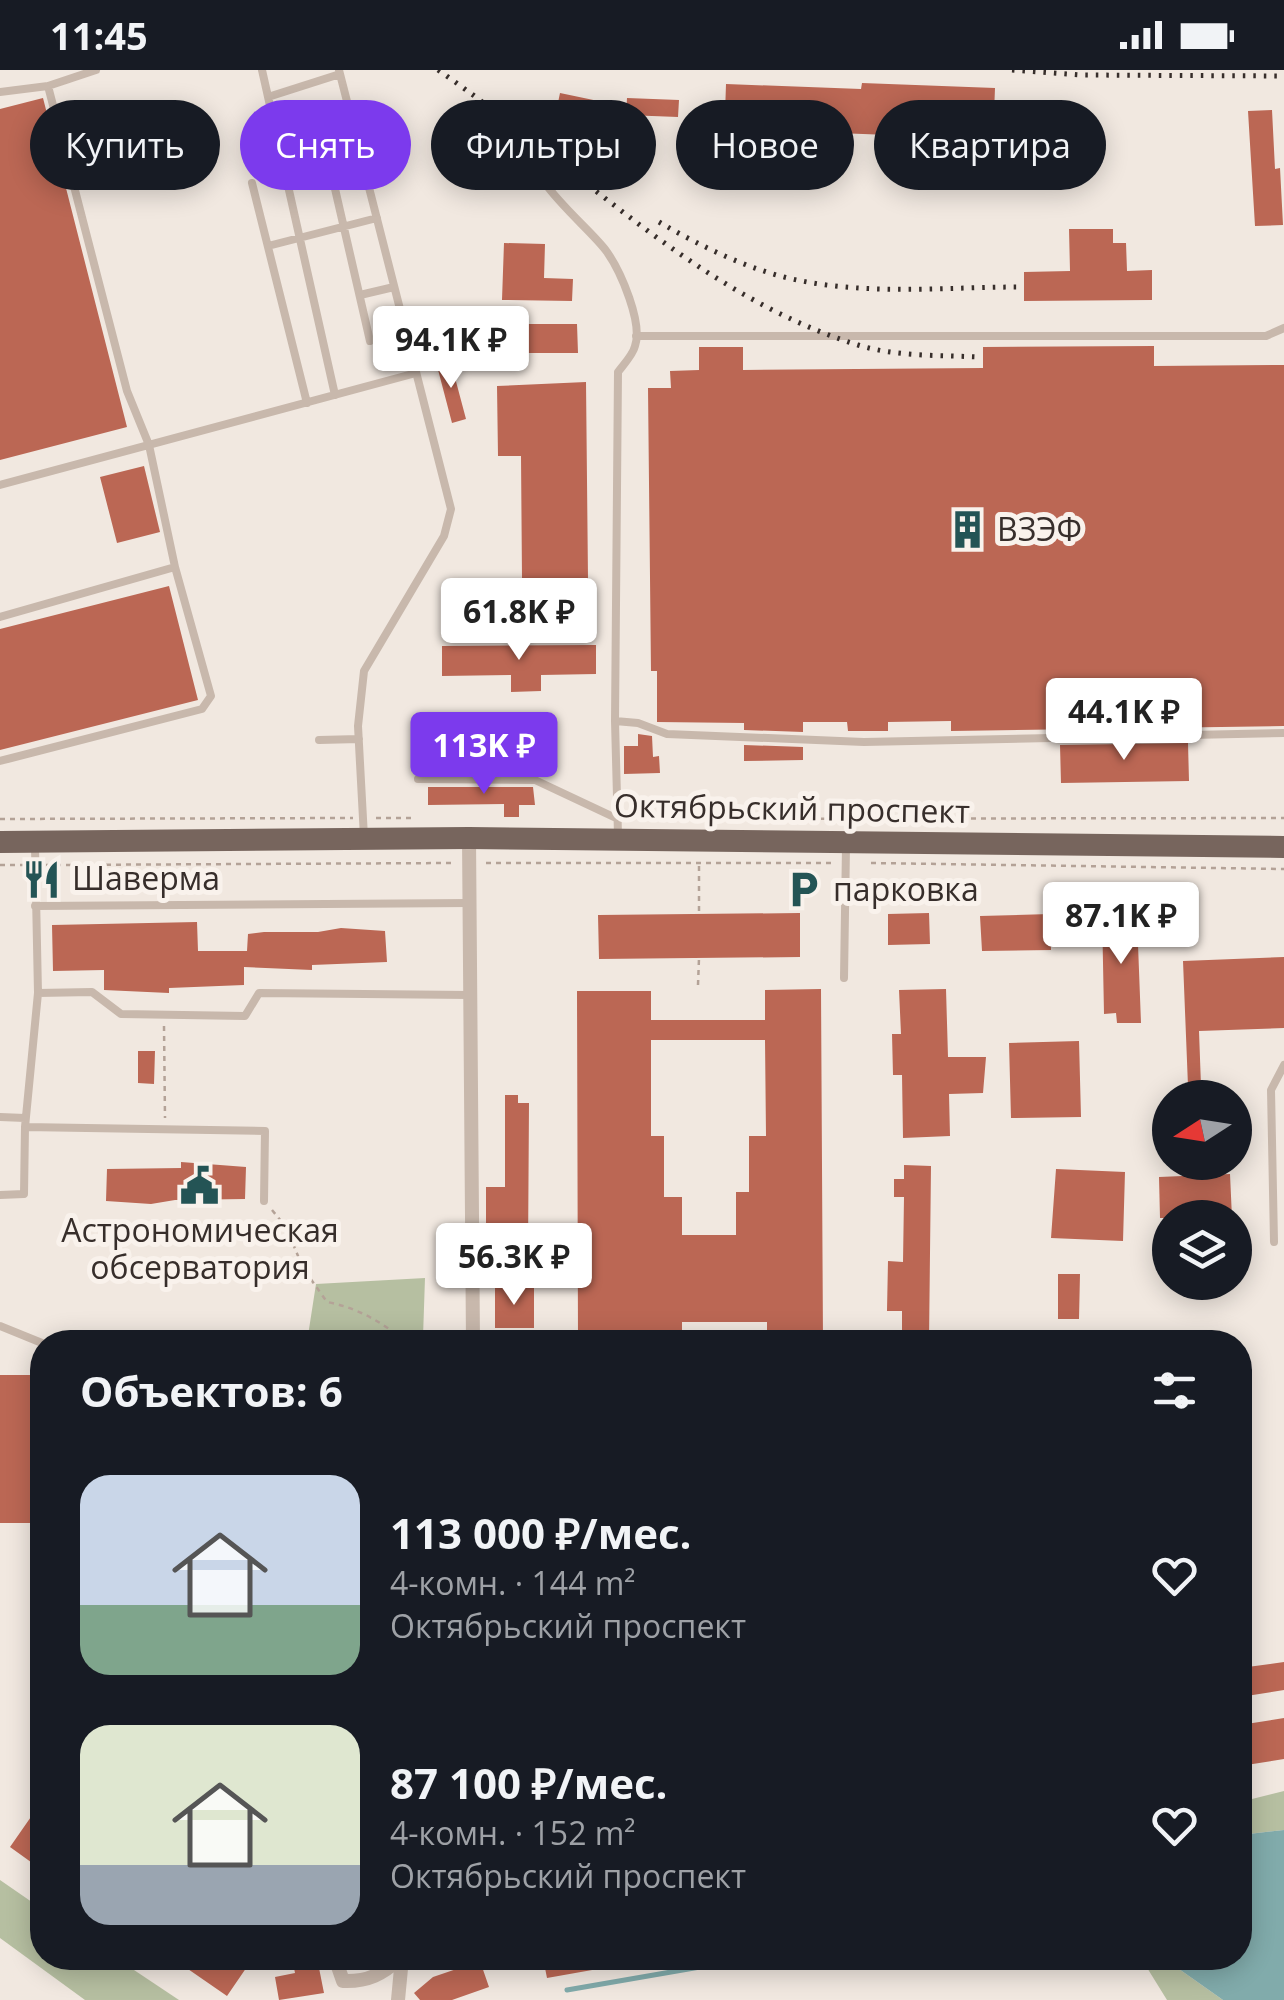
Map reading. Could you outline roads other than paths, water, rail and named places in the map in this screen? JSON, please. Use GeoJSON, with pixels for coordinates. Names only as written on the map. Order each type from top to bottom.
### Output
{"type":"FeatureCollection","features":[{"type":"Feature","properties":{"kind":"main road","name":"Октябрьский проспект"},"geometry":{"type":"LineString","coordinates":[[0,842],[35,854],[364,829],[468,838],[618,829],[846,852],[1284,847]]}},
{"type":"Feature","properties":{"kind":"street"},"geometry":{"type":"LineString","coordinates":[[468,838],[473,1330]]}},
{"type":"Feature","properties":{"kind":"street"},"geometry":{"type":"LineString","coordinates":[[339,1970],[344,1982],[388,1970]]}},
{"type":"Feature","properties":{"kind":"street"},"geometry":{"type":"LineString","coordinates":[[398,2000],[400,1970]]}},
{"type":"Feature","properties":{"kind":"lane"},"geometry":{"type":"LineString","coordinates":[[0,92],[48,86],[70,74],[96,70]]}},
{"type":"Feature","properties":{"kind":"lane"},"geometry":{"type":"LineString","coordinates":[[262,70],[335,395]]}},
{"type":"Feature","properties":{"kind":"lane"},"geometry":{"type":"LineString","coordinates":[[268,97],[339,72],[451,509],[444,536],[364,671],[359,739],[364,829]]}},
{"type":"Feature","properties":{"kind":"lane"},"geometry":{"type":"LineString","coordinates":[[0,762],[202,708],[211,696],[174,568],[150,446],[127,391],[48,86]]}},
{"type":"Feature","properties":{"kind":"lane"},"geometry":{"type":"LineString","coordinates":[[254,190],[307,403]]}},
{"type":"Feature","properties":{"kind":"lane"},"geometry":{"type":"LineString","coordinates":[[336,190],[370,340]]}},
{"type":"Feature","properties":{"kind":"lane"},"geometry":{"type":"LineString","coordinates":[[550,190],[608,253],[636,318],[635,347],[618,372],[618,829]]}},
{"type":"Feature","properties":{"kind":"lane"},"geometry":{"type":"LineString","coordinates":[[268,246],[377,218]]}},
{"type":"Feature","properties":{"kind":"lane"},"geometry":{"type":"LineString","coordinates":[[360,295],[394,287]]}},
{"type":"Feature","properties":{"kind":"lane"},"geometry":{"type":"LineString","coordinates":[[636,336],[1266,336],[1284,328]]}},
{"type":"Feature","properties":{"kind":"lane"},"geometry":{"type":"LineString","coordinates":[[0,486],[416,373]]}},
{"type":"Feature","properties":{"kind":"lane"},"geometry":{"type":"LineString","coordinates":[[0,617],[174,568]]}},
{"type":"Feature","properties":{"kind":"lane"},"geometry":{"type":"LineString","coordinates":[[615,720],[638,722],[667,734],[864,742],[1284,733]]}},
{"type":"Feature","properties":{"kind":"lane"},"geometry":{"type":"LineString","coordinates":[[319,740],[359,739]]}},
{"type":"Feature","properties":{"kind":"lane"},"geometry":{"type":"LineString","coordinates":[[418,780],[535,780],[618,829]]}},
{"type":"Feature","properties":{"kind":"lane"},"geometry":{"type":"LineString","coordinates":[[844,978],[846,852]]}},
{"type":"Feature","properties":{"kind":"lane"},"geometry":{"type":"LineString","coordinates":[[0,1194],[24,1194],[25,1122],[38,993],[35,854]]}},
{"type":"Feature","properties":{"kind":"lane"},"geometry":{"type":"LineString","coordinates":[[35,906],[468,903]]}},
{"type":"Feature","properties":{"kind":"lane"},"geometry":{"type":"LineString","coordinates":[[38,993],[92,992],[121,1014],[246,1016],[259,993],[470,995]]}},
{"type":"Feature","properties":{"kind":"lane"},"geometry":{"type":"LineString","coordinates":[[1274,1242],[1271,1090],[1284,1066]]}},
{"type":"Feature","properties":{"kind":"lane"},"geometry":{"type":"LineString","coordinates":[[0,1117],[25,1122],[165,1129],[265,1130],[264,1201]]}},
{"type":"Feature","properties":{"kind":"lane"},"geometry":{"type":"LineString","coordinates":[[0,1326],[30,1337]]}},
{"type":"Feature","properties":{"kind":"water"},"geometry":{"type":"Polygon","coordinates":[[[1284,1830],[1284,2000],[1223,2000],[1180,1970],[1252,1970],[1252,1834],[1284,1830]]]}},
{"type":"Feature","properties":{"kind":"waterway"},"geometry":{"type":"LineString","coordinates":[[567,1990],[683,1970]]}},
{"type":"Feature","properties":{"kind":"railway"},"geometry":{"type":"LineString","coordinates":[[438,70],[639,224],[743,294],[799,323],[873,349],[980,357]]}},
{"type":"Feature","properties":{"kind":"railway"},"geometry":{"type":"LineString","coordinates":[[1012,70],[1081,75],[1284,76]]}},
{"type":"Feature","properties":{"kind":"railway"},"geometry":{"type":"LineString","coordinates":[[659,222],[728,257],[802,281],[883,289],[1020,287]]}},
{"type":"Feature","properties":{"kind":"place","name":"ВЗЭФ"},"geometry":{"type":"Point","coordinates":[967,530]}},
{"type":"Feature","properties":{"kind":"place","name":"Шаверма"},"geometry":{"type":"Point","coordinates":[42,879]}},
{"type":"Feature","properties":{"kind":"place","name":"парковка"},"geometry":{"type":"Point","coordinates":[803,890]}},
{"type":"Feature","properties":{"kind":"place","name":"Aстрономическая обсерватория"},"geometry":{"type":"Point","coordinates":[200,1186]}}]}
